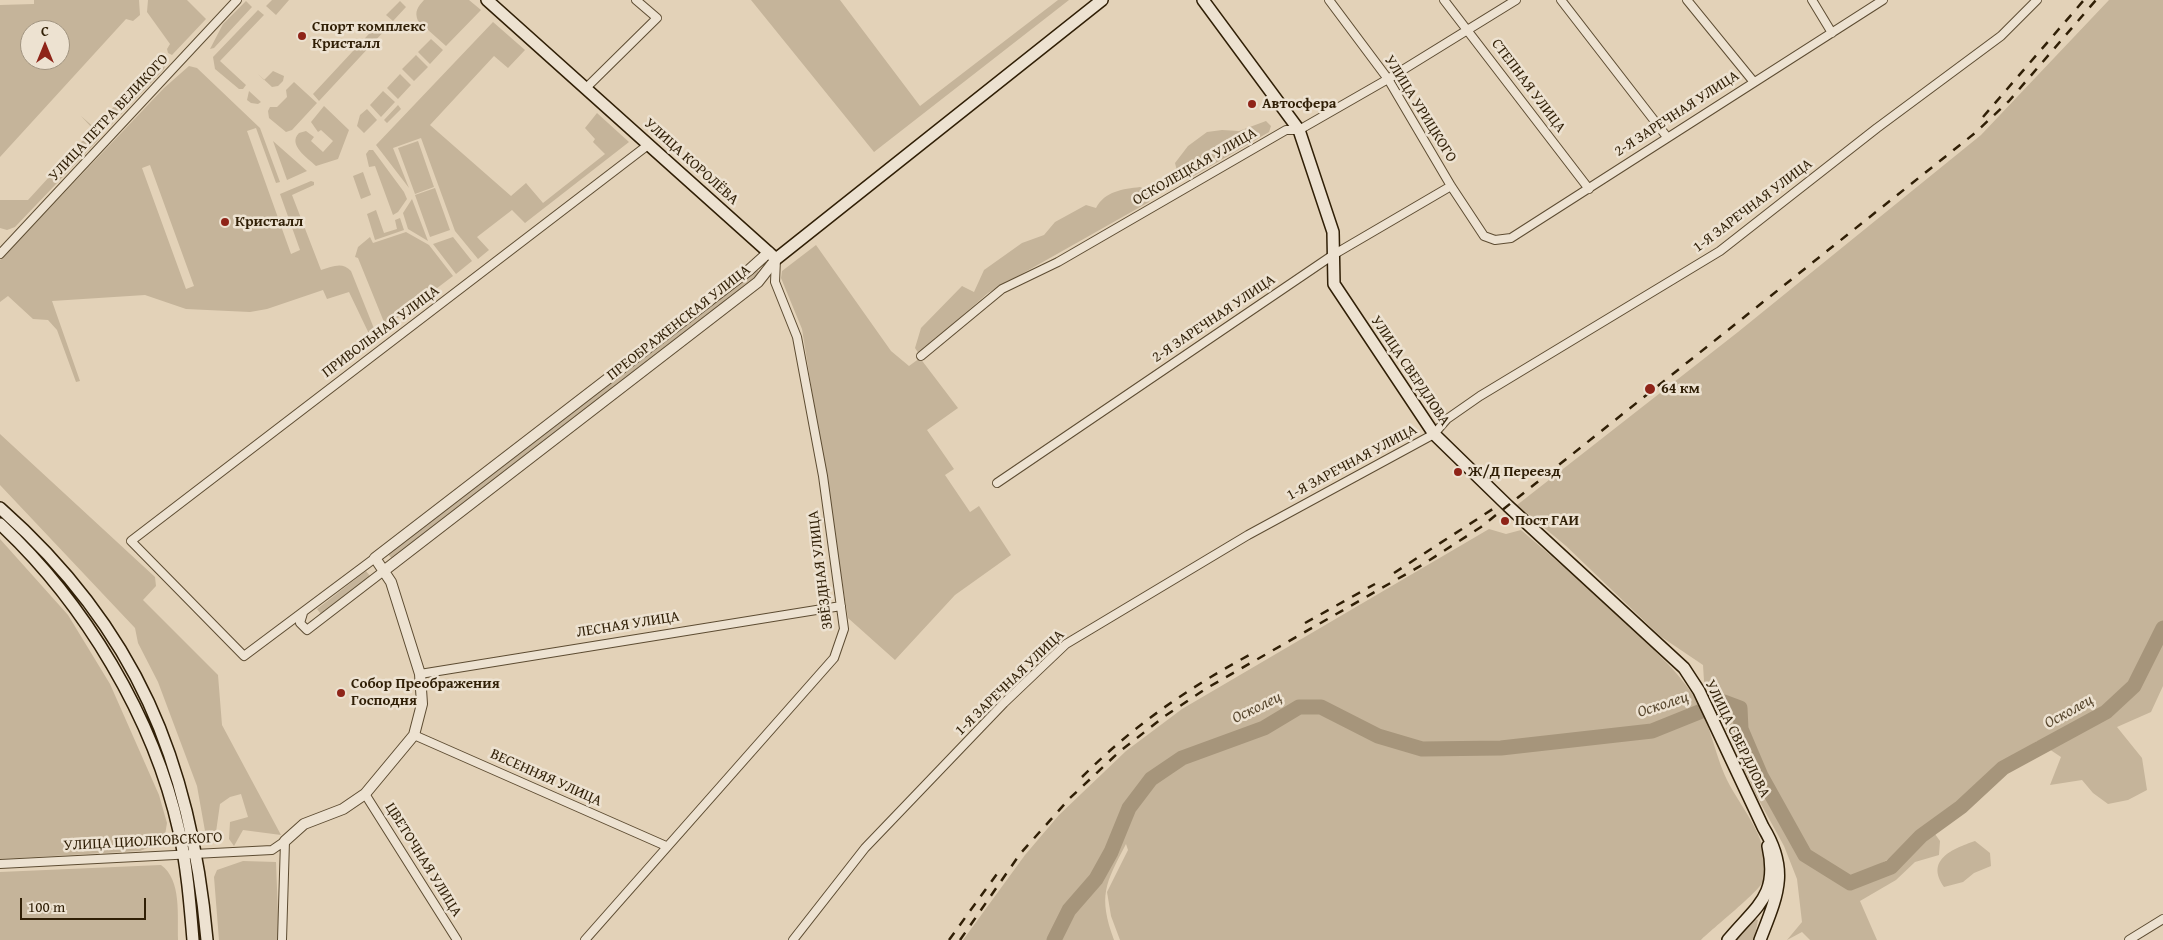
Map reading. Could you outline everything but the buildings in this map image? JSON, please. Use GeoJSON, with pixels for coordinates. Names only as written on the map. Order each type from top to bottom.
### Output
{"type":"FeatureCollection","features":[{"type":"Feature","properties":{"kind":"main road","name":"УЛИЦА КОРОЛЁВА"},"geometry":{"type":"LineString","coordinates":[[487,0],[772,256]]}},
{"type":"Feature","properties":{"kind":"main road","name":"ПРЕОБРАЖЕНСКАЯ УЛИЦА"},"geometry":{"type":"LineString","coordinates":[[772,256],[1102,0]]}},
{"type":"Feature","properties":{"kind":"main road","name":"УЛИЦА СВЕРДЛОВА"},"geometry":{"type":"LineString","coordinates":[[1202,0],[1299,130],[1333,232],[1334,284],[1434,434],[1508,506],[1684,668],[1699,691],[1763,827],[1777,852],[1780,882],[1776,901],[1760,940]]}},
{"type":"Feature","properties":{"kind":"main road"},"geometry":{"type":"LineString","coordinates":[[0,508],[62,568],[99,614],[131,666],[147,697],[173,758],[191,824],[207,940]]}},
{"type":"Feature","properties":{"kind":"main road"},"geometry":{"type":"LineString","coordinates":[[0,524],[32,554],[61,590],[123,685],[152,749],[179,831],[193,940]]}},
{"type":"Feature","properties":{"kind":"main road","name":"УЛИЦА СВЕРДЛОВА"},"geometry":{"type":"LineString","coordinates":[[1728,940],[1769,890],[1772,876],[1763,827]]}},
{"type":"Feature","properties":{"kind":"street","name":"УЛИЦА ПЕТРА ВЕЛИКОГО"},"geometry":{"type":"LineString","coordinates":[[0,254],[238,0]]}},
{"type":"Feature","properties":{"kind":"street"},"geometry":{"type":"LineString","coordinates":[[586,88],[657,18],[636,0]]}},
{"type":"Feature","properties":{"kind":"street","name":"УЛИЦА УРИЦКОГО"},"geometry":{"type":"LineString","coordinates":[[1329,0],[1388,79],[1451,186],[1484,236]]}},
{"type":"Feature","properties":{"kind":"street","name":"СТЕПНАЯ УЛИЦА"},"geometry":{"type":"LineString","coordinates":[[1444,0],[1589,189]]}},
{"type":"Feature","properties":{"kind":"street","name":"ОСКОЛЕЦКАЯ УЛИЦА"},"geometry":{"type":"LineString","coordinates":[[921,356],[1002,289],[1058,262],[1286,130],[1299,130],[1388,79],[1516,0]]}},
{"type":"Feature","properties":{"kind":"street"},"geometry":{"type":"LineString","coordinates":[[1561,0],[1667,137]]}},
{"type":"Feature","properties":{"kind":"street"},"geometry":{"type":"LineString","coordinates":[[1687,0],[1753,81]]}},
{"type":"Feature","properties":{"kind":"street"},"geometry":{"type":"LineString","coordinates":[[1812,0],[1832,33]]}},
{"type":"Feature","properties":{"kind":"street","name":"2-Я ЗАРЕЧНАЯ УЛИЦА"},"geometry":{"type":"LineString","coordinates":[[1484,236],[1495,240],[1511,238],[1753,81],[1883,0]]}},
{"type":"Feature","properties":{"kind":"street","name":"1-Я ЗАРЕЧНАЯ УЛИЦА"},"geometry":{"type":"LineString","coordinates":[[793,940],[865,848],[1004,703],[1066,644],[1248,535],[1434,434],[1447,419],[1480,396],[1720,251],[1877,128],[2001,36],[2036,0]]}},
{"type":"Feature","properties":{"kind":"street","name":"ПРИВОЛЬНАЯ УЛИЦА"},"geometry":{"type":"LineString","coordinates":[[131,541],[648,144]]}},
{"type":"Feature","properties":{"kind":"street","name":"2-Я ЗАРЕЧНАЯ УЛИЦА"},"geometry":{"type":"LineString","coordinates":[[997,482],[1333,255],[1451,186]]}},
{"type":"Feature","properties":{"kind":"street","name":"ПРЕОБРАЖЕНСКАЯ УЛИЦА"},"geometry":{"type":"LineString","coordinates":[[131,541],[244,656],[375,558],[749,270],[772,256]]}},
{"type":"Feature","properties":{"kind":"street","name":"ПРЕОБРАЖЕНСКАЯ УЛИЦА"},"geometry":{"type":"LineString","coordinates":[[303,613],[300,623],[307,630],[758,282],[772,256]]}},
{"type":"Feature","properties":{"kind":"street","name":"ЗВЁЗДНАЯ УЛИЦА"},"geometry":{"type":"LineString","coordinates":[[585,940],[834,658],[844,629],[823,476],[797,337],[775,282],[772,256]]}},
{"type":"Feature","properties":{"kind":"street"},"geometry":{"type":"LineString","coordinates":[[282,940],[285,841],[304,824],[343,809],[365,794],[414,735],[422,704],[420,674],[392,582],[375,558]]}},
{"type":"Feature","properties":{"kind":"street","name":"ЛЕСНАЯ УЛИЦА"},"geometry":{"type":"LineString","coordinates":[[420,674],[841,606]]}},
{"type":"Feature","properties":{"kind":"street","name":"ВЕСЕННЯЯ УЛИЦА"},"geometry":{"type":"LineString","coordinates":[[414,735],[666,846]]}},
{"type":"Feature","properties":{"kind":"street","name":"ЦВЕТОЧНАЯ УЛИЦА"},"geometry":{"type":"LineString","coordinates":[[365,794],[457,940]]}},
{"type":"Feature","properties":{"kind":"street","name":"УЛИЦА ЦИОЛКОВСКОГО"},"geometry":{"type":"LineString","coordinates":[[0,864],[272,850],[285,841]]}},
{"type":"Feature","properties":{"kind":"street"},"geometry":{"type":"LineString","coordinates":[[2129,940],[2163,919]]}},
{"type":"Feature","properties":{"kind":"shaded area"},"geometry":{"type":"Polygon","coordinates":[[[34,0],[139,0],[140,15],[133,21],[126,19],[0,157],[0,5],[34,4],[34,0]]]}},
{"type":"Feature","properties":{"kind":"shaded area"},"geometry":{"type":"Polygon","coordinates":[[[148,0],[187,0],[206,19],[172,55],[168,53],[167,49],[170,44],[147,12],[148,0]]]}},
{"type":"Feature","properties":{"kind":"shaded area"},"geometry":{"type":"Polygon","coordinates":[[[272,0],[289,0],[276,15],[266,6],[272,0]]]}},
{"type":"Feature","properties":{"kind":"shaded area"},"geometry":{"type":"Polygon","coordinates":[[[424,0],[469,0],[481,10],[446,46],[418,21],[417,9],[424,0]]]}},
{"type":"Feature","properties":{"kind":"shaded area"},"geometry":{"type":"Polygon","coordinates":[[[751,0],[840,0],[920,106],[1058,0],[1069,0],[874,152],[751,0]]]}},
{"type":"Feature","properties":{"kind":"shaded area"},"geometry":{"type":"Polygon","coordinates":[[[2109,0],[2163,0],[2163,686],[2151,712],[2117,727],[2142,758],[2147,790],[2128,800],[2108,804],[2093,793],[2082,780],[2050,785],[2061,757],[2037,741],[2000,767],[1958,806],[1927,823],[1940,841],[1939,855],[1915,862],[1896,880],[1860,901],[1877,940],[1810,940],[1802,932],[1787,940],[1802,922],[1797,879],[1784,846],[1756,795],[1718,711],[1725,704],[1738,711],[1738,729],[1758,777],[1803,858],[1850,887],[1889,859],[1850,880],[1809,852],[1764,773],[1745,728],[1744,706],[1723,697],[1714,700],[1704,681],[1703,665],[1660,636],[1566,546],[1517,505],[1738,332],[1981,135],[2109,0]]]}},
{"type":"Feature","properties":{"kind":"shaded area"},"geometry":{"type":"Polygon","coordinates":[[[246,1],[252,7],[214,48],[210,49],[223,24],[246,1]]]}},
{"type":"Feature","properties":{"kind":"shaded area"},"geometry":{"type":"Polygon","coordinates":[[[400,1],[406,7],[393,21],[386,15],[400,1]]]}},
{"type":"Feature","properties":{"kind":"shaded area"},"geometry":{"type":"Polygon","coordinates":[[[258,10],[264,15],[220,61],[246,85],[243,89],[239,89],[215,69],[213,57],[258,10]]]}},
{"type":"Feature","properties":{"kind":"shaded area"},"geometry":{"type":"Polygon","coordinates":[[[380,22],[387,28],[319,101],[313,94],[380,22]]]}},
{"type":"Feature","properties":{"kind":"shaded area"},"geometry":{"type":"Polygon","coordinates":[[[493,22],[525,50],[508,68],[494,56],[430,125],[511,196],[526,183],[543,203],[605,154],[593,142],[595,139],[585,128],[597,113],[629,142],[525,223],[512,210],[477,237],[489,250],[478,259],[455,231],[421,138],[393,148],[409,188],[376,145],[493,22]]]}},
{"type":"Feature","properties":{"kind":"shaded area"},"geometry":{"type":"Polygon","coordinates":[[[431,39],[443,50],[430,64],[418,52],[431,39]]]}},
{"type":"Feature","properties":{"kind":"shaded area"},"geometry":{"type":"Polygon","coordinates":[[[416,55],[428,67],[414,81],[402,69],[416,55]]]}},
{"type":"Feature","properties":{"kind":"shaded area"},"geometry":{"type":"Polygon","coordinates":[[[157,59],[166,63],[164,69],[111,125],[100,120],[122,99],[120,97],[130,87],[132,88],[145,75],[144,73],[157,59]]]}},
{"type":"Feature","properties":{"kind":"shaded area"},"geometry":{"type":"Polygon","coordinates":[[[189,66],[197,68],[260,128],[280,182],[276,183],[256,128],[247,131],[291,254],[300,250],[280,194],[311,181],[314,182],[314,185],[292,195],[321,270],[340,265],[351,271],[375,331],[372,340],[349,292],[327,299],[323,290],[267,309],[250,312],[186,309],[145,295],[52,301],[80,381],[76,382],[57,330],[48,320],[33,319],[8,296],[0,302],[0,260],[164,88],[189,66]],[[150,165],[142,168],[186,289],[194,286],[150,165]]]}},
{"type":"Feature","properties":{"kind":"shaded area"},"geometry":{"type":"Polygon","coordinates":[[[273,71],[284,76],[283,81],[278,86],[272,87],[264,80],[273,71]]]}},
{"type":"Feature","properties":{"kind":"shaded area"},"geometry":{"type":"Polygon","coordinates":[[[400,74],[411,85],[398,99],[387,88],[400,74]]]}},
{"type":"Feature","properties":{"kind":"shaded area"},"geometry":{"type":"Polygon","coordinates":[[[294,82],[317,103],[292,130],[286,132],[269,118],[268,111],[270,107],[277,107],[287,97],[286,90],[294,82]]]}},
{"type":"Feature","properties":{"kind":"shaded area"},"geometry":{"type":"Polygon","coordinates":[[[249,91],[261,102],[258,104],[251,103],[247,100],[249,91]]]}},
{"type":"Feature","properties":{"kind":"shaded area"},"geometry":{"type":"Polygon","coordinates":[[[383,91],[395,102],[381,117],[370,105],[383,91]]]}},
{"type":"Feature","properties":{"kind":"shaded area"},"geometry":{"type":"Polygon","coordinates":[[[398,105],[401,109],[387,123],[384,120],[398,105]]]}},
{"type":"Feature","properties":{"kind":"shaded area"},"geometry":{"type":"Polygon","coordinates":[[[324,106],[349,130],[338,159],[316,166],[300,151],[295,142],[299,133],[306,131],[314,137],[311,141],[323,152],[333,141],[321,130],[318,132],[311,122],[324,106]]]}},
{"type":"Feature","properties":{"kind":"shaded area"},"geometry":{"type":"Polygon","coordinates":[[[367,109],[377,120],[364,133],[357,126],[360,115],[367,109]]]}},
{"type":"Feature","properties":{"kind":"shaded area"},"geometry":{"type":"Polygon","coordinates":[[[81,116],[97,130],[99,139],[15,227],[7,230],[0,228],[0,200],[28,200],[93,129],[81,116]]]}},
{"type":"Feature","properties":{"kind":"shaded area"},"geometry":{"type":"Polygon","coordinates":[[[1266,121],[1271,126],[1269,132],[1192,177],[1179,179],[1175,163],[1188,146],[1207,132],[1222,130],[1239,131],[1266,121]]]}},
{"type":"Feature","properties":{"kind":"shaded area"},"geometry":{"type":"Polygon","coordinates":[[[273,141],[307,171],[287,180],[273,141]]]}},
{"type":"Feature","properties":{"kind":"shaded area"},"geometry":{"type":"Polygon","coordinates":[[[418,141],[434,187],[415,194],[398,148],[418,141]]]}},
{"type":"Feature","properties":{"kind":"shaded area"},"geometry":{"type":"Polygon","coordinates":[[[369,150],[373,150],[404,192],[407,199],[398,212],[393,215],[375,166],[369,167],[366,154],[369,150]]]}},
{"type":"Feature","properties":{"kind":"shaded area"},"geometry":{"type":"Polygon","coordinates":[[[363,172],[371,195],[361,199],[353,176],[363,172]]]}},
{"type":"Feature","properties":{"kind":"shaded area"},"geometry":{"type":"Polygon","coordinates":[[[1140,187],[1153,193],[1149,202],[988,293],[919,354],[915,348],[921,328],[962,286],[974,292],[984,270],[1022,243],[1044,235],[1055,222],[1086,205],[1096,208],[1109,194],[1140,187]]]}},
{"type":"Feature","properties":{"kind":"shaded area"},"geometry":{"type":"Polygon","coordinates":[[[435,188],[450,230],[430,237],[415,195],[435,188]]]}},
{"type":"Feature","properties":{"kind":"shaded area"},"geometry":{"type":"Polygon","coordinates":[[[412,199],[428,241],[408,229],[403,213],[412,199]]]}},
{"type":"Feature","properties":{"kind":"shaded area"},"geometry":{"type":"Polygon","coordinates":[[[376,210],[384,233],[397,229],[395,220],[400,218],[404,230],[375,240],[367,214],[376,210]]]}},
{"type":"Feature","properties":{"kind":"shaded area"},"geometry":{"type":"Polygon","coordinates":[[[406,232],[429,245],[453,276],[386,327],[358,258],[355,257],[358,247],[370,237],[373,243],[406,232]]]}},
{"type":"Feature","properties":{"kind":"shaded area"},"geometry":{"type":"Polygon","coordinates":[[[453,237],[472,261],[456,274],[433,244],[453,237]]]}},
{"type":"Feature","properties":{"kind":"shaded area"},"geometry":{"type":"Polygon","coordinates":[[[816,245],[891,351],[909,366],[920,358],[958,408],[927,430],[954,469],[945,475],[970,512],[979,506],[1011,555],[955,595],[895,660],[848,618],[802,329],[781,278],[782,271],[816,245]]]}},
{"type":"Feature","properties":{"kind":"shaded area"},"geometry":{"type":"Polygon","coordinates":[[[757,270],[761,275],[392,559],[388,554],[757,270]]]}},
{"type":"Feature","properties":{"kind":"shaded area"},"geometry":{"type":"Polygon","coordinates":[[[0,434],[155,577],[156,586],[143,600],[218,675],[222,725],[281,835],[243,830],[234,846],[229,839],[230,822],[248,817],[241,794],[230,797],[220,804],[215,839],[205,831],[197,786],[158,682],[138,643],[135,628],[0,485],[0,434]]]}},
{"type":"Feature","properties":{"kind":"shaded area"},"geometry":{"type":"Polygon","coordinates":[[[1489,529],[1506,534],[1521,530],[1654,650],[1679,676],[1699,705],[1727,780],[1761,840],[1765,853],[1766,867],[1764,880],[1761,885],[1701,940],[1120,940],[1111,916],[1107,892],[1128,850],[1126,844],[1113,870],[1106,890],[1106,912],[1114,940],[1060,940],[1073,911],[1099,880],[1123,840],[1112,837],[1093,876],[1066,908],[1050,940],[963,940],[1025,855],[1059,815],[1126,751],[1182,709],[1489,529]]]}},
{"type":"Feature","properties":{"kind":"shaded area"},"geometry":{"type":"Polygon","coordinates":[[[0,539],[68,615],[110,684],[159,795],[167,823],[164,841],[140,851],[0,859],[0,539]]]}},
{"type":"Feature","properties":{"kind":"shaded area"},"geometry":{"type":"Polygon","coordinates":[[[366,571],[370,576],[321,614],[317,609],[366,571]]]}},
{"type":"Feature","properties":{"kind":"shaded area"},"geometry":{"type":"Polygon","coordinates":[[[1975,841],[1990,853],[1991,866],[1974,873],[1963,882],[1944,887],[1939,878],[1939,863],[1950,852],[1975,841]]]}},
{"type":"Feature","properties":{"kind":"shaded area"},"geometry":{"type":"Polygon","coordinates":[[[243,861],[276,862],[279,940],[219,940],[214,877],[217,870],[243,861]]]}},
{"type":"Feature","properties":{"kind":"shaded area"},"geometry":{"type":"Polygon","coordinates":[[[161,865],[168,872],[175,889],[178,910],[178,940],[0,940],[0,872],[161,865]]]}},
{"type":"Feature","properties":{"kind":"shaded area"},"geometry":{"type":"Polygon","coordinates":[[[1755,919],[1758,920],[1754,940],[1736,940],[1755,919]]]}},
{"type":"Feature","properties":{"kind":"waterway","name":"Осколец"},"geometry":{"type":"LineString","coordinates":[[1054,940],[1069,910],[1096,879],[1111,852],[1129,808],[1151,779],[1182,758],[1264,728],[1299,707],[1321,707],[1378,736],[1422,749],[1501,748],[1652,731],[1724,702],[1740,708],[1741,729],[1761,776],[1805,855],[1850,883],[1891,867],[1921,836],[1961,807],[2003,768],[2106,712],[2134,686],[2163,628]]}},
{"type":"Feature","properties":{"kind":"railway"},"geometry":{"type":"LineString","coordinates":[[1983,117],[2084,0]]}},
{"type":"Feature","properties":{"kind":"railway"},"geometry":{"type":"LineString","coordinates":[[960,940],[1020,854],[1070,798],[1119,752],[1165,716],[1207,688],[1422,565],[1481,527],[1975,133],[2009,101],[2096,0]]}},
{"type":"Feature","properties":{"kind":"railway"},"geometry":{"type":"LineString","coordinates":[[1394,573],[1499,505]]}},
{"type":"Feature","properties":{"kind":"railway"},"geometry":{"type":"LineString","coordinates":[[1305,623],[1375,584]]}},
{"type":"Feature","properties":{"kind":"railway"},"geometry":{"type":"LineString","coordinates":[[1082,777],[1142,724],[1184,694],[1253,653]]}},
{"type":"Feature","properties":{"kind":"railway"},"geometry":{"type":"LineString","coordinates":[[949,940],[999,871]]}},
{"type":"Feature","properties":{"kind":"place","name":"Спорт комплекс Кристалл"},"geometry":{"type":"Point","coordinates":[302,36]}},
{"type":"Feature","properties":{"kind":"place","name":"Автосфера"},"geometry":{"type":"Point","coordinates":[1252,104]}},
{"type":"Feature","properties":{"kind":"place","name":"Кристалл"},"geometry":{"type":"Point","coordinates":[225,222]}},
{"type":"Feature","properties":{"kind":"place","name":"64 км"},"geometry":{"type":"Point","coordinates":[1650,389]}},
{"type":"Feature","properties":{"kind":"place","name":"Ж/Д Переезд"},"geometry":{"type":"Point","coordinates":[1458,472]}},
{"type":"Feature","properties":{"kind":"place","name":"Пост ГАИ"},"geometry":{"type":"Point","coordinates":[1505,521]}},
{"type":"Feature","properties":{"kind":"place","name":"Собор Преображения Господня"},"geometry":{"type":"Point","coordinates":[341,693]}}]}
